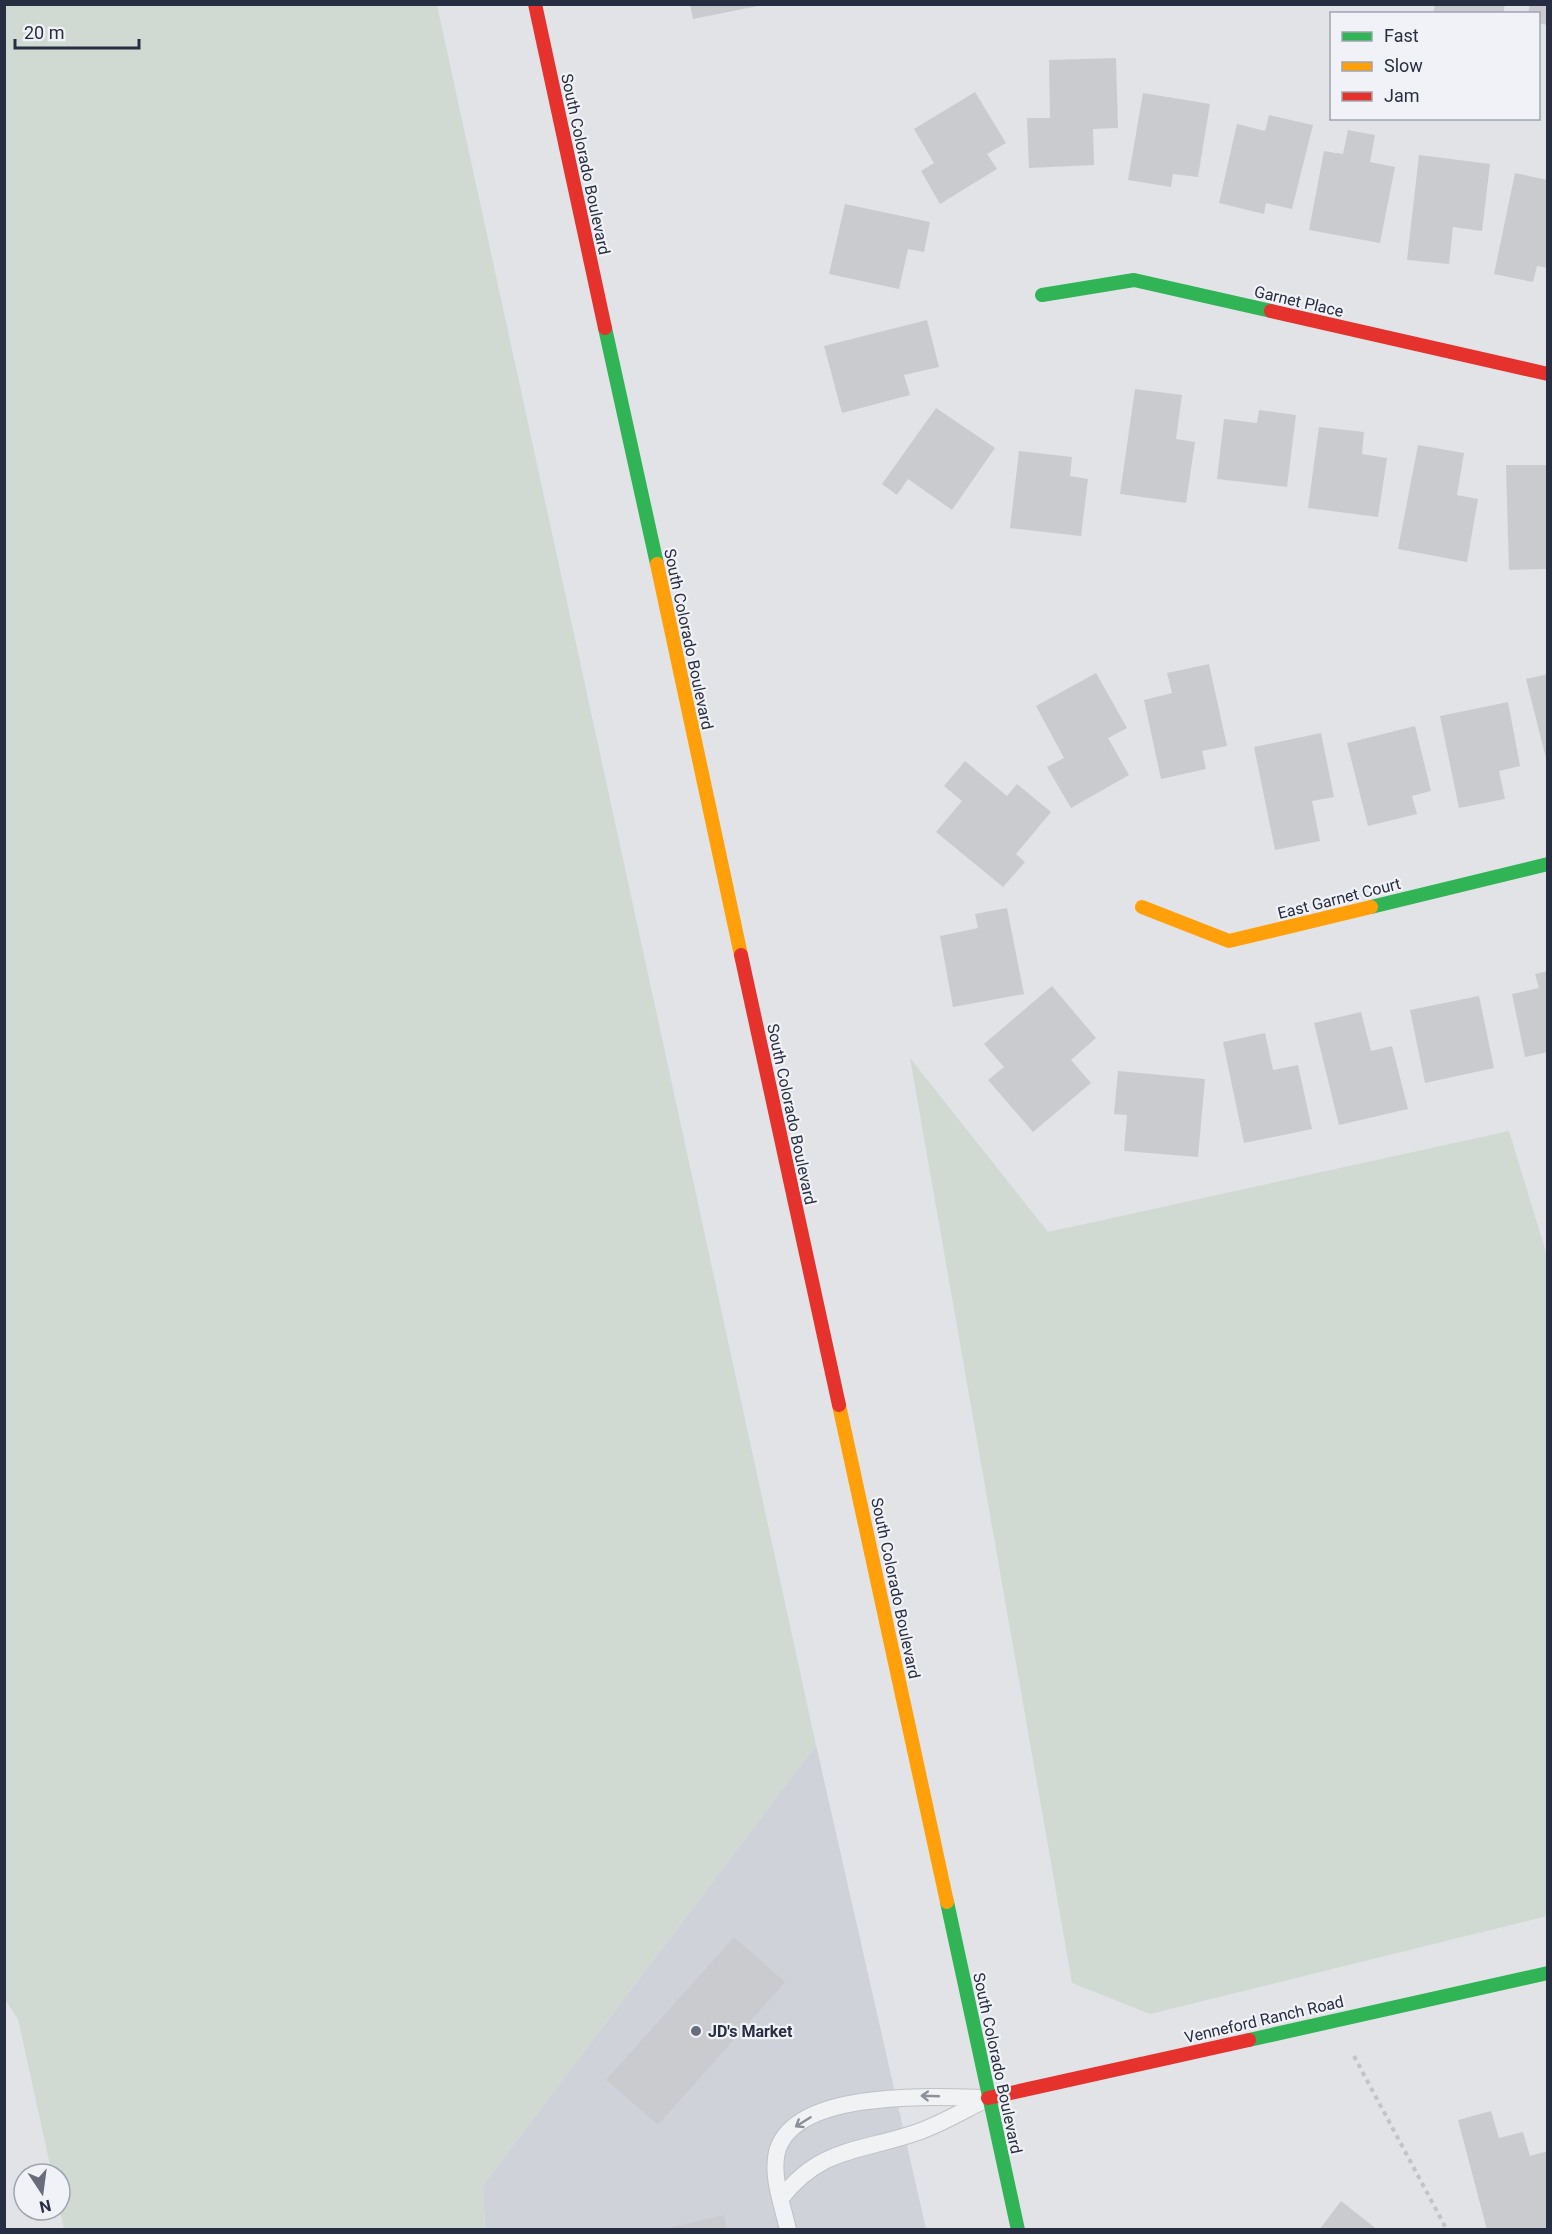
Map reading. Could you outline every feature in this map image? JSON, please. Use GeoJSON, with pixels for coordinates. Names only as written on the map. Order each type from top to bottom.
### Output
{"type":"FeatureCollection","features":[{"type":"Feature","properties":{"kind":"main road","name":"South Colorado Boulevard"},"geometry":{"type":"LineString","coordinates":[[535,4],[1017,2229]]}},
{"type":"Feature","properties":{"kind":"main road","name":"Garnet Place"},"geometry":{"type":"LineString","coordinates":[[1042,295],[1134,280],[1548,374]]}},
{"type":"Feature","properties":{"kind":"main road","name":"East Garnet Court"},"geometry":{"type":"LineString","coordinates":[[1142,908],[1229,941],[1548,864]]}},
{"type":"Feature","properties":{"kind":"main road","name":"Venneford Ranch Road"},"geometry":{"type":"LineString","coordinates":[[988,2098],[1548,1973]]}},
{"type":"Feature","properties":{"kind":"lane"},"geometry":{"type":"LineString","coordinates":[[788,2229],[776,2166],[780,2143],[786,2133],[808,2118],[882,2097],[988,2098]]}},
{"type":"Feature","properties":{"kind":"lane"},"geometry":{"type":"LineString","coordinates":[[781,2198],[805,2172],[827,2159],[918,2133],[988,2098]]}},
{"type":"Feature","properties":{"kind":"path"},"geometry":{"type":"LineString","coordinates":[[1343,2018],[1356,2061],[1447,2229]]}},
{"type":"Feature","properties":{"kind":"shaded area"},"geometry":{"type":"Polygon","coordinates":[[[5,4],[437,5],[816,1745],[483,2185],[485,2229],[64,2229],[63,2222],[72,2222],[72,2162],[49,2162],[18,2019],[5,2000],[5,4]]]}},
{"type":"Feature","properties":{"kind":"shaded area"},"geometry":{"type":"Polygon","coordinates":[[[910,1058],[1048,1232],[1509,1131],[1548,1259],[1547,1916],[1150,2014],[1072,1983],[910,1058]]]}},
{"type":"Feature","properties":{"kind":"shaded area"},"geometry":{"type":"Polygon","coordinates":[[[816,1745],[926,2229],[485,2229],[483,2185],[816,1745]]]}},
{"type":"Feature","properties":{"kind":"building"},"geometry":{"type":"Polygon","coordinates":[[[690,4],[758,4],[758,6],[693,19],[690,4]]]}},
{"type":"Feature","properties":{"kind":"building"},"geometry":{"type":"Polygon","coordinates":[[[1435,4],[1505,4],[1503,12],[1433,12],[1435,4]]]}},
{"type":"Feature","properties":{"kind":"building"},"geometry":{"type":"Polygon","coordinates":[[[1530,4],[1548,4],[1548,25],[1540,23],[1540,12],[1528,12],[1530,4]]]}},
{"type":"Feature","properties":{"kind":"building"},"geometry":{"type":"Polygon","coordinates":[[[1116,58],[1118,128],[1093,129],[1094,165],[1029,168],[1027,118],[1050,118],[1049,60],[1116,58]]]}},
{"type":"Feature","properties":{"kind":"building"},"geometry":{"type":"Polygon","coordinates":[[[975,92],[1006,143],[987,154],[997,169],[940,204],[921,171],[934,163],[914,129],[975,92]]]}},
{"type":"Feature","properties":{"kind":"building"},"geometry":{"type":"Polygon","coordinates":[[[1143,93],[1210,104],[1198,177],[1173,174],[1171,187],[1128,180],[1143,93]]]}},
{"type":"Feature","properties":{"kind":"building"},"geometry":{"type":"Polygon","coordinates":[[[1269,115],[1313,125],[1292,209],[1266,203],[1264,214],[1219,203],[1237,124],[1265,131],[1269,115]]]}},
{"type":"Feature","properties":{"kind":"building"},"geometry":{"type":"Polygon","coordinates":[[[1348,130],[1375,135],[1370,162],[1395,167],[1380,243],[1309,230],[1324,151],[1343,154],[1348,130]]]}},
{"type":"Feature","properties":{"kind":"building"},"geometry":{"type":"Polygon","coordinates":[[[1419,155],[1490,164],[1482,231],[1453,227],[1449,264],[1407,260],[1419,155]]]}},
{"type":"Feature","properties":{"kind":"building"},"geometry":{"type":"Polygon","coordinates":[[[1515,173],[1548,180],[1548,268],[1537,266],[1533,282],[1494,274],[1515,173]]]}},
{"type":"Feature","properties":{"kind":"building"},"geometry":{"type":"Polygon","coordinates":[[[845,204],[930,222],[924,252],[908,249],[899,289],[829,274],[845,204]]]}},
{"type":"Feature","properties":{"kind":"building"},"geometry":{"type":"Polygon","coordinates":[[[927,320],[939,367],[904,375],[910,395],[842,413],[824,346],[927,320]]]}},
{"type":"Feature","properties":{"kind":"building"},"geometry":{"type":"Polygon","coordinates":[[[1135,389],[1182,395],[1176,439],[1195,442],[1186,503],[1120,494],[1135,389]]]}},
{"type":"Feature","properties":{"kind":"building"},"geometry":{"type":"Polygon","coordinates":[[[936,408],[995,448],[952,510],[908,479],[897,495],[882,484],[936,408]]]}},
{"type":"Feature","properties":{"kind":"building"},"geometry":{"type":"Polygon","coordinates":[[[1259,410],[1296,415],[1287,487],[1217,479],[1224,419],[1257,423],[1259,410]]]}},
{"type":"Feature","properties":{"kind":"building"},"geometry":{"type":"Polygon","coordinates":[[[1319,427],[1364,432],[1362,454],[1387,458],[1378,517],[1308,508],[1319,427]]]}},
{"type":"Feature","properties":{"kind":"building"},"geometry":{"type":"Polygon","coordinates":[[[1418,445],[1464,453],[1457,495],[1478,499],[1467,562],[1398,549],[1418,445]]]}},
{"type":"Feature","properties":{"kind":"building"},"geometry":{"type":"Polygon","coordinates":[[[1019,451],[1072,457],[1070,476],[1088,479],[1081,536],[1010,528],[1019,451]]]}},
{"type":"Feature","properties":{"kind":"building"},"geometry":{"type":"Polygon","coordinates":[[[1506,465],[1548,465],[1548,569],[1509,570],[1506,465]]]}},
{"type":"Feature","properties":{"kind":"building"},"geometry":{"type":"Polygon","coordinates":[[[1209,664],[1227,746],[1202,751],[1206,769],[1161,779],[1144,700],[1172,693],[1167,673],[1209,664]]]}},
{"type":"Feature","properties":{"kind":"building"},"geometry":{"type":"Polygon","coordinates":[[[1096,673],[1127,728],[1108,738],[1129,775],[1071,808],[1047,767],[1064,758],[1036,706],[1096,673]]]}},
{"type":"Feature","properties":{"kind":"building"},"geometry":{"type":"Polygon","coordinates":[[[1548,674],[1548,762],[1547,762],[1526,679],[1548,674]]]}},
{"type":"Feature","properties":{"kind":"building"},"geometry":{"type":"Polygon","coordinates":[[[1508,702],[1520,766],[1499,771],[1505,799],[1459,808],[1440,716],[1508,702]]]}},
{"type":"Feature","properties":{"kind":"building"},"geometry":{"type":"Polygon","coordinates":[[[1415,726],[1431,791],[1412,796],[1417,814],[1368,826],[1347,743],[1415,726]]]}},
{"type":"Feature","properties":{"kind":"building"},"geometry":{"type":"Polygon","coordinates":[[[1321,733],[1334,797],[1312,801],[1320,841],[1275,850],[1254,747],[1321,733]]]}},
{"type":"Feature","properties":{"kind":"building"},"geometry":{"type":"Polygon","coordinates":[[[965,761],[1007,796],[1017,784],[1051,812],[1016,854],[1025,862],[1003,887],[936,832],[962,801],[944,786],[965,761]]]}},
{"type":"Feature","properties":{"kind":"building"},"geometry":{"type":"Polygon","coordinates":[[[1007,908],[1024,994],[953,1007],[940,936],[978,928],[975,914],[1007,908]]]}},
{"type":"Feature","properties":{"kind":"building"},"geometry":{"type":"Polygon","coordinates":[[[1548,971],[1548,1052],[1525,1057],[1512,994],[1539,988],[1535,974],[1548,971]]]}},
{"type":"Feature","properties":{"kind":"building"},"geometry":{"type":"Polygon","coordinates":[[[1052,986],[1096,1038],[1071,1060],[1091,1083],[1033,1132],[988,1080],[1004,1067],[984,1044],[1052,986]]]}},
{"type":"Feature","properties":{"kind":"building"},"geometry":{"type":"Polygon","coordinates":[[[1479,996],[1494,1068],[1425,1083],[1410,1010],[1479,996]]]}},
{"type":"Feature","properties":{"kind":"building"},"geometry":{"type":"Polygon","coordinates":[[[1361,1012],[1371,1051],[1392,1046],[1408,1109],[1339,1125],[1314,1023],[1361,1012]]]}},
{"type":"Feature","properties":{"kind":"building"},"geometry":{"type":"Polygon","coordinates":[[[1265,1033],[1273,1070],[1298,1065],[1312,1129],[1244,1143],[1223,1042],[1265,1033]]]}},
{"type":"Feature","properties":{"kind":"building"},"geometry":{"type":"Polygon","coordinates":[[[1118,1071],[1205,1079],[1198,1157],[1124,1151],[1127,1115],[1114,1114],[1118,1071]]]}},
{"type":"Feature","properties":{"kind":"building","name":"JD's Market"},"geometry":{"type":"Polygon","coordinates":[[[734,1937],[785,1982],[658,2125],[606,2080],[734,1937]]]}},
{"type":"Feature","properties":{"kind":"building"},"geometry":{"type":"Polygon","coordinates":[[[1491,2111],[1499,2138],[1523,2132],[1530,2156],[1548,2151],[1548,2228],[1487,2230],[1458,2120],[1491,2111]]]}},
{"type":"Feature","properties":{"kind":"building"},"geometry":{"type":"Polygon","coordinates":[[[1341,2201],[1378,2230],[1319,2230],[1341,2201]]]}},
{"type":"Feature","properties":{"kind":"building"},"geometry":{"type":"Polygon","coordinates":[[[724,2215],[727,2230],[664,2230],[664,2229],[724,2215]]]}},
{"type":"Feature","properties":{"kind":"traffic: fast"},"geometry":{"type":"LineString","coordinates":[[1042,295],[1134,280],[1271,311]]}},
{"type":"Feature","properties":{"kind":"traffic: fast"},"geometry":{"type":"LineString","coordinates":[[605,328],[657,564]]}},
{"type":"Feature","properties":{"kind":"traffic: fast"},"geometry":{"type":"LineString","coordinates":[[1371,907],[1548,864]]}},
{"type":"Feature","properties":{"kind":"traffic: fast"},"geometry":{"type":"LineString","coordinates":[[947,1902],[1018,2230]]}},
{"type":"Feature","properties":{"kind":"traffic: fast"},"geometry":{"type":"LineString","coordinates":[[1249,2040],[1548,1973]]}},
{"type":"Feature","properties":{"kind":"traffic: slow"},"geometry":{"type":"LineString","coordinates":[[657,564],[741,955]]}},
{"type":"Feature","properties":{"kind":"traffic: slow"},"geometry":{"type":"LineString","coordinates":[[1142,907],[1229,941],[1371,907]]}},
{"type":"Feature","properties":{"kind":"traffic: slow"},"geometry":{"type":"LineString","coordinates":[[839,1405],[947,1902]]}},
{"type":"Feature","properties":{"kind":"traffic: jam"},"geometry":{"type":"LineString","coordinates":[[535,4],[605,328]]}},
{"type":"Feature","properties":{"kind":"traffic: jam"},"geometry":{"type":"LineString","coordinates":[[1271,311],[1548,374]]}},
{"type":"Feature","properties":{"kind":"traffic: jam"},"geometry":{"type":"LineString","coordinates":[[741,955],[839,1405]]}},
{"type":"Feature","properties":{"kind":"traffic: jam"},"geometry":{"type":"LineString","coordinates":[[988,2098],[1249,2040]]}},
{"type":"Feature","properties":{"kind":"place","name":"JD's Market"},"geometry":{"type":"Point","coordinates":[696,2031]}}]}
